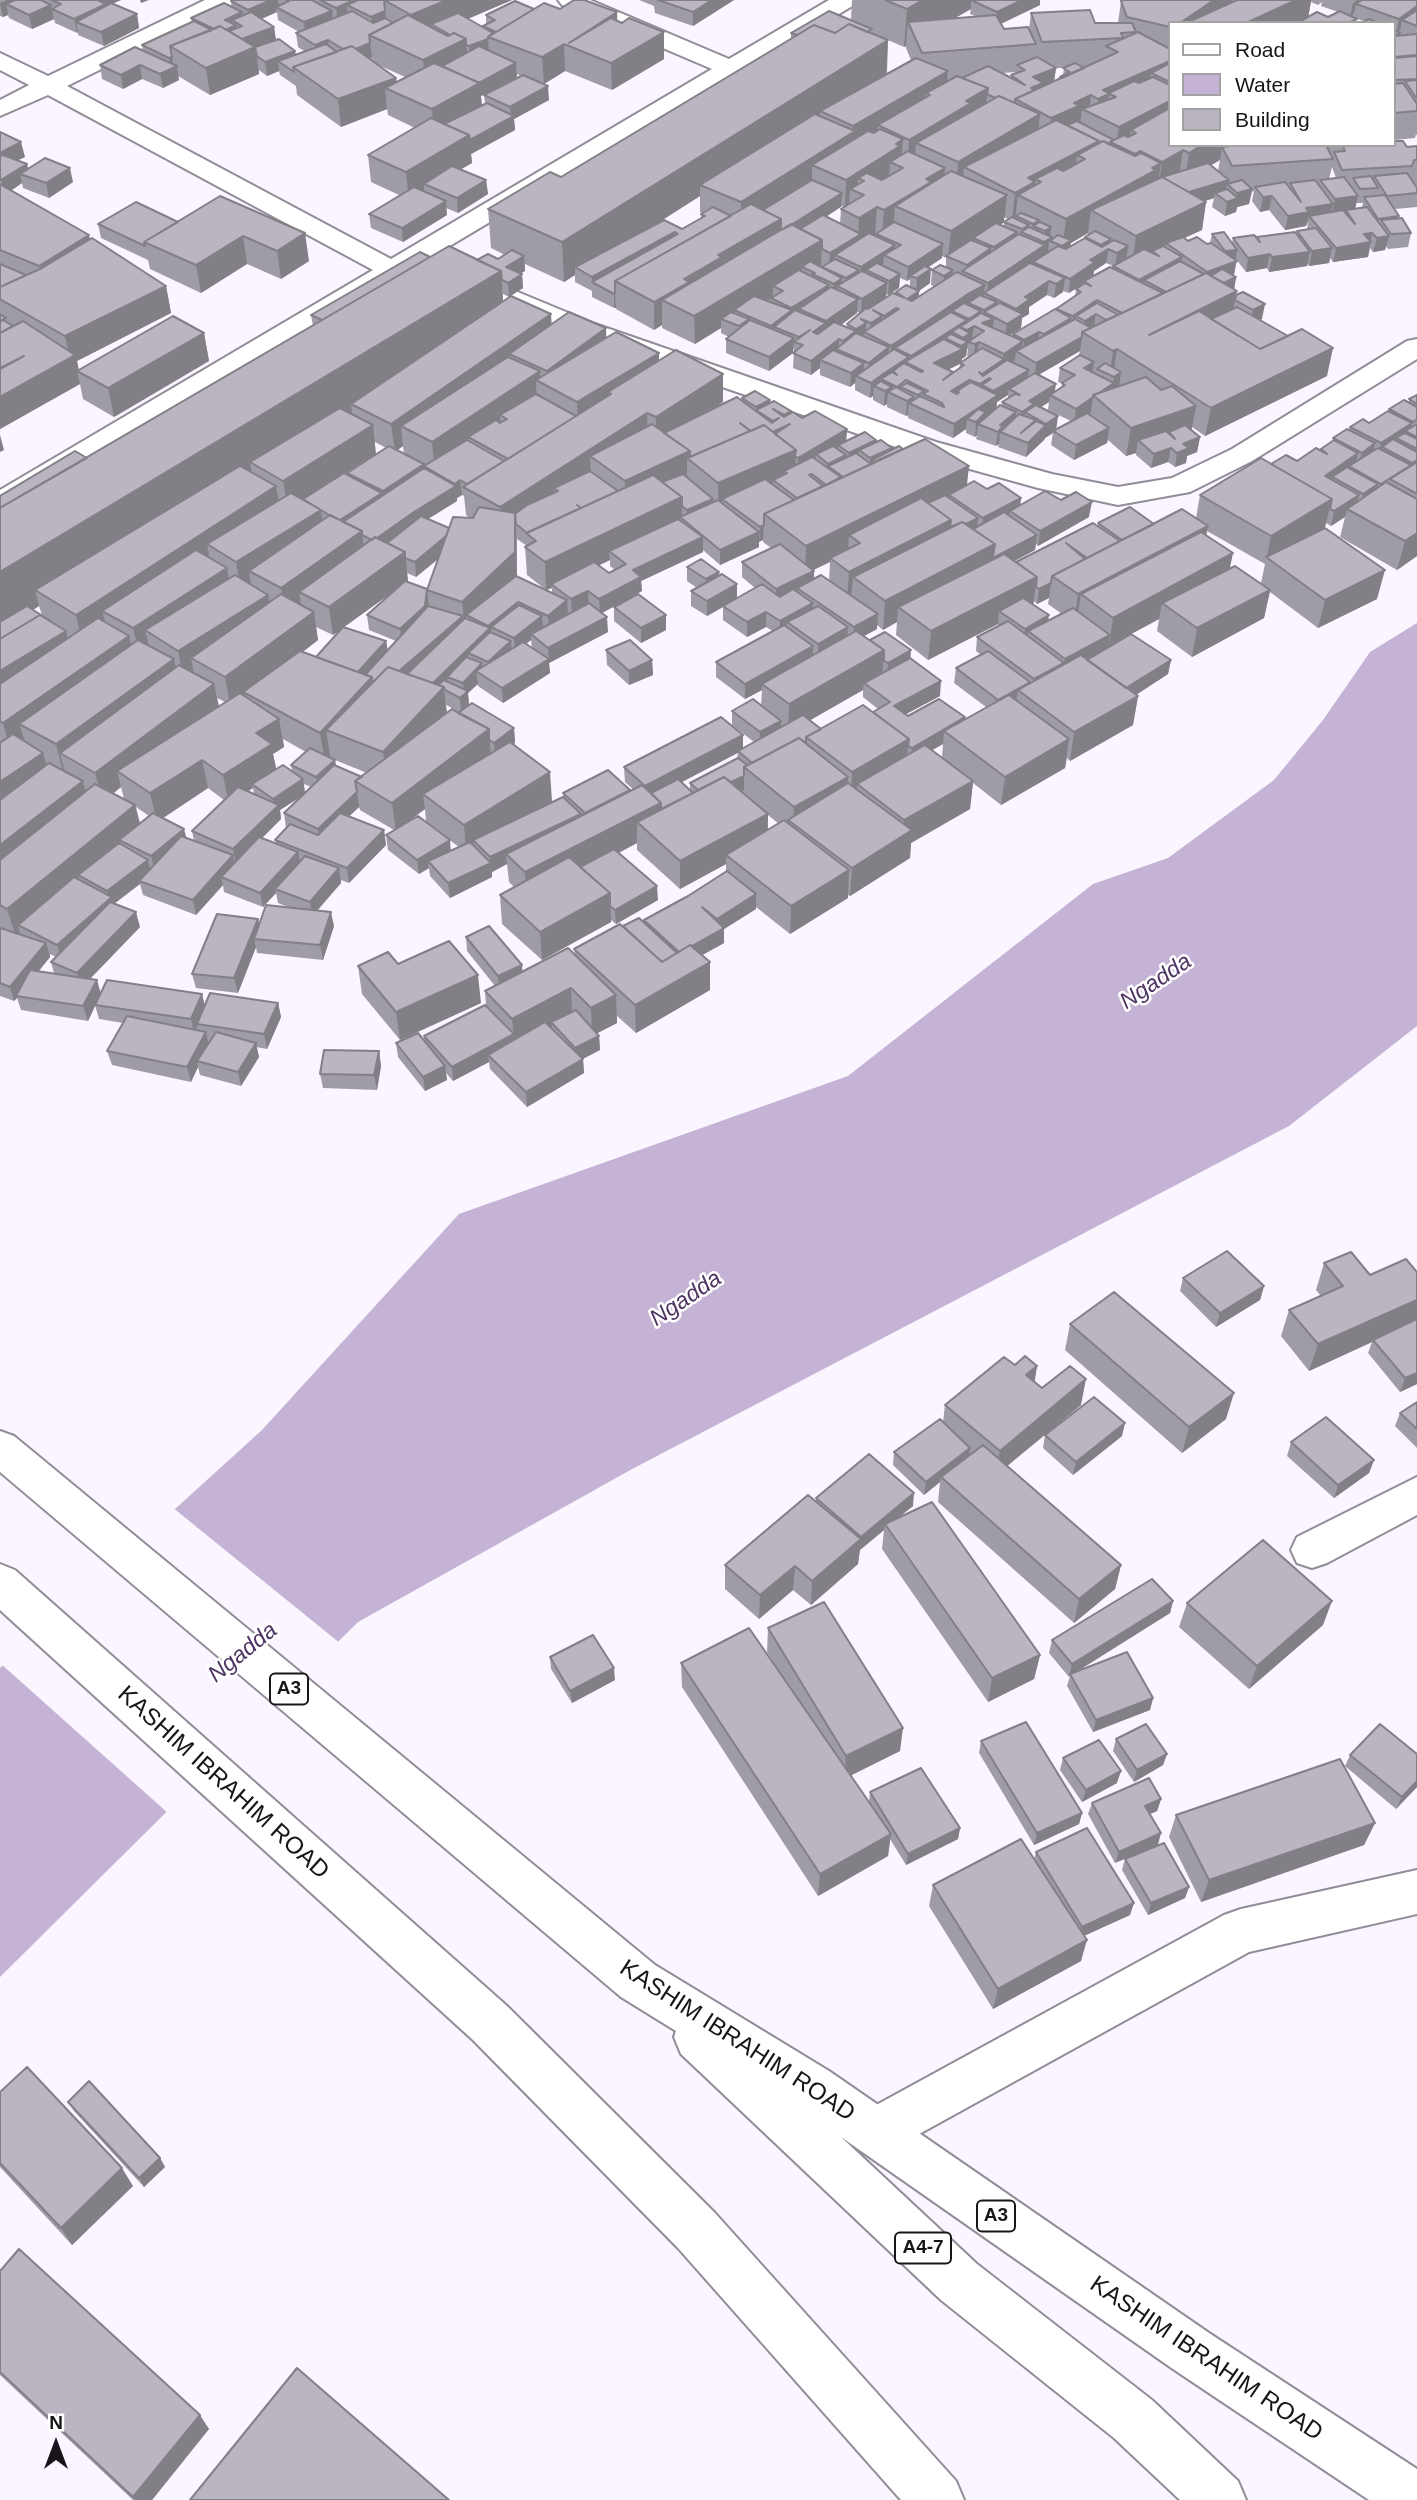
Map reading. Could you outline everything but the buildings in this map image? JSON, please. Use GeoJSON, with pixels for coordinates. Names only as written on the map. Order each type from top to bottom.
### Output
{"type":"FeatureCollection","features":[{"type":"Feature","properties":{"kind":"main road"},"geometry":{"type":"LineString","coordinates":[[0,109],[222,0]]}},
{"type":"Feature","properties":{"kind":"main road"},"geometry":{"type":"LineString","coordinates":[[570,0],[729,68]]}},
{"type":"Feature","properties":{"kind":"main road"},"geometry":{"type":"LineString","coordinates":[[0,502],[846,0]]}},
{"type":"Feature","properties":{"kind":"main road"},"geometry":{"type":"LineString","coordinates":[[0,60],[404,263],[585,330],[926,448],[1048,482],[1118,496],[1180,486],[1242,454],[1417,346]]}},
{"type":"Feature","properties":{"kind":"main road","name":"KASHIM IBRAHIM ROAD"},"geometry":{"type":"LineString","coordinates":[[0,1448],[638,1981],[812,2088],[1191,2351],[1416,2500]]}},
{"type":"Feature","properties":{"kind":"main road"},"geometry":{"type":"LineString","coordinates":[[1312,1550],[1417,1495]]}},
{"type":"Feature","properties":{"kind":"main road","name":"KASHIM IBRAHIM ROAD"},"geometry":{"type":"LineString","coordinates":[[0,1583],[490,2023],[696,2230],[937,2500]]}},
{"type":"Feature","properties":{"kind":"main road"},"geometry":{"type":"LineString","coordinates":[[875,2132],[1241,1931],[1417,1892]]}},
{"type":"Feature","properties":{"kind":"main road","name":"A4-7"},"geometry":{"type":"LineString","coordinates":[[638,1981],[959,2282],[1133,2419],[1219,2500]]}},
{"type":"Feature","properties":{"kind":"water","name":"Ngadda"},"geometry":{"type":"Polygon","coordinates":[[[1417,623],[1417,1026],[1289,1126],[634,1468],[358,1622],[0,1977],[0,1668],[262,1430],[459,1214],[848,1076],[1093,884],[1168,858],[1274,780],[1323,720],[1370,652],[1417,623]]]}},
{"type":"Feature","properties":{"kind":"pier"},"geometry":{"type":"Polygon","coordinates":[[[172,1507],[341,1644],[169,1814],[0,1663],[172,1507]]]}}]}
